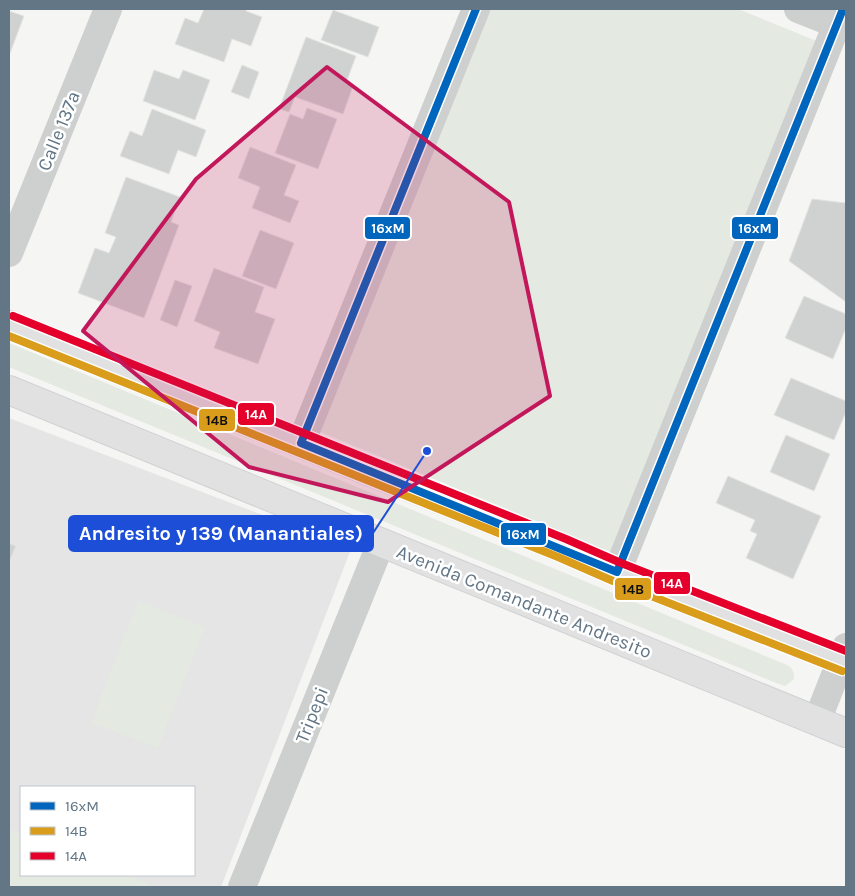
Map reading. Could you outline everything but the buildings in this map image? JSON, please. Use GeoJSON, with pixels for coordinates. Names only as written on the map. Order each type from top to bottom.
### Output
{"type":"FeatureCollection","features":[{"type":"Feature","properties":{"kind":"main road"},"geometry":{"type":"LineString","coordinates":[[9,325],[553,544],[617,572],[844,656]]}},
{"type":"Feature","properties":{"kind":"main road","name":"Avenida Comandante Andresito"},"geometry":{"type":"LineString","coordinates":[[9,390],[846,733]]}},
{"type":"Feature","properties":{"kind":"street","name":"Calle 137a"},"geometry":{"type":"LineString","coordinates":[[9,253],[108,9]]}},
{"type":"Feature","properties":{"kind":"street"},"geometry":{"type":"LineString","coordinates":[[301,443],[476,9]]}},
{"type":"Feature","properties":{"kind":"street"},"geometry":{"type":"LineString","coordinates":[[617,572],[842,20],[798,9]]}},
{"type":"Feature","properties":{"kind":"street","name":"Tripepi"},"geometry":{"type":"LineString","coordinates":[[242,887],[381,544]]}},
{"type":"Feature","properties":{"kind":"street"},"geometry":{"type":"LineString","coordinates":[[817,721],[844,656]]}},
{"type":"Feature","properties":{"kind":"highlighted area"},"geometry":{"type":"Polygon","coordinates":[[[327,67],[509,202],[550,396],[388,502],[249,467],[83,331],[196,179],[327,67]]]}},
{"type":"Feature","properties":{"kind":"shaded area"},"geometry":{"type":"Polygon","coordinates":[[[487,9],[738,9],[819,42],[618,555],[318,431],[487,9]]]}},
{"type":"Feature","properties":{"kind":"shaded area"},"geometry":{"type":"Polygon","coordinates":[[[9,343],[787,665],[793,670],[794,679],[785,686],[776,683],[9,367],[9,343]]]}},
{"type":"Feature","properties":{"kind":"shaded area"},"geometry":{"type":"Polygon","coordinates":[[[9,418],[351,549],[221,887],[9,887],[9,418]]]}},
{"type":"Feature","properties":{"kind":"shaded area"},"geometry":{"type":"Polygon","coordinates":[[[138,601],[205,627],[158,748],[91,723],[138,601]]]}},
{"type":"Feature","properties":{"kind":"shaded area"},"geometry":{"type":"Polygon","coordinates":[[[9,829],[20,834],[20,876],[129,876],[158,887],[9,887],[9,829]]]}},
{"type":"Feature","properties":{"kind":"transit line","name":"16xM"},"geometry":{"type":"LineString","coordinates":[[476,9],[301,443],[617,572],[843,9]]}},
{"type":"Feature","properties":{"kind":"transit line","name":"14A"},"geometry":{"type":"LineString","coordinates":[[13,316],[566,539],[621,563],[846,651]]}},
{"type":"Feature","properties":{"kind":"transit line","name":"14B"},"geometry":{"type":"LineString","coordinates":[[9,336],[558,557],[613,581],[842,671]]}},
{"type":"Feature","properties":{"kind":"place","name":"Andresito y 139 (Manantiales)"},"geometry":{"type":"Point","coordinates":[427,451]}}]}
